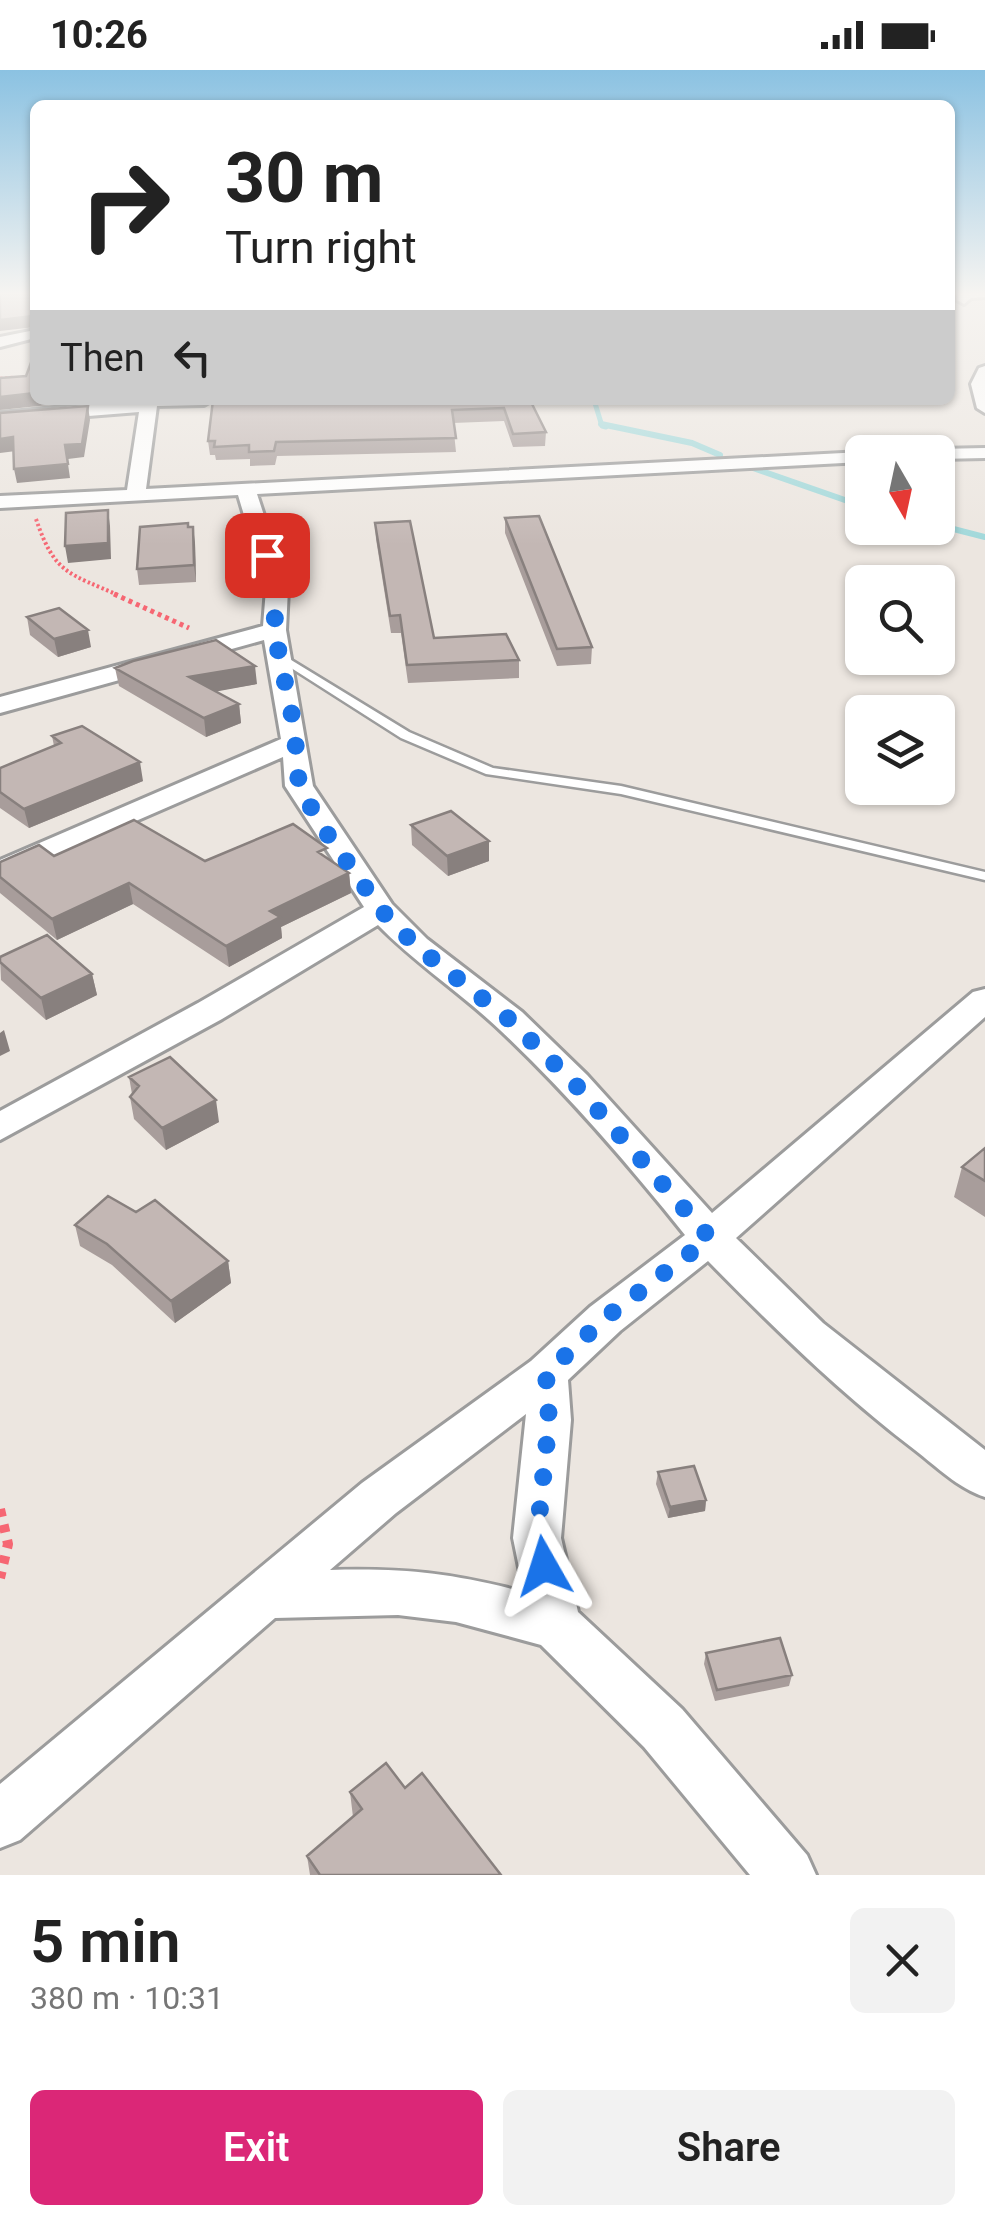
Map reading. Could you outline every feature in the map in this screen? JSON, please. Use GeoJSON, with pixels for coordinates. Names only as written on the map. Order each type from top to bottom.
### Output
{"type":"FeatureCollection","features":[{"type":"Feature","properties":{"kind":"street"},"geometry":{"type":"LineString","coordinates":[[980,376],[979,393],[985,408]]}},
{"type":"Feature","properties":{"kind":"street"},"geometry":{"type":"LineString","coordinates":[[0,418],[121,405]]}},
{"type":"Feature","properties":{"kind":"street"},"geometry":{"type":"LineString","coordinates":[[136,494],[149,405]]}},
{"type":"Feature","properties":{"kind":"street"},"geometry":{"type":"LineString","coordinates":[[955,454],[985,453]]}},
{"type":"Feature","properties":{"kind":"street"},"geometry":{"type":"LineString","coordinates":[[9,501],[845,457]]}},
{"type":"Feature","properties":{"kind":"street"},"geometry":{"type":"LineString","coordinates":[[246,488],[277,588],[276,642],[299,786],[381,910],[416,946],[510,1020],[574,1083],[710,1238],[808,1335],[985,1477]]}},
{"type":"Feature","properties":{"kind":"street"},"geometry":{"type":"LineString","coordinates":[[0,705],[232,642],[276,642]]}},
{"type":"Feature","properties":{"kind":"street"},"geometry":{"type":"LineString","coordinates":[[0,872],[295,743]]}},
{"type":"Feature","properties":{"kind":"street"},"geometry":{"type":"LineString","coordinates":[[0,1126],[210,1012],[381,910]]}},
{"type":"Feature","properties":{"kind":"street"},"geometry":{"type":"LineString","coordinates":[[0,1820],[379,1498],[546,1374],[605,1318],[710,1238],[985,999]]}},
{"type":"Feature","properties":{"kind":"street"},"geometry":{"type":"LineString","coordinates":[[546,1374],[549,1420],[537,1538],[556,1625]]}},
{"type":"Feature","properties":{"kind":"street"},"geometry":{"type":"LineString","coordinates":[[263,1595],[398,1592],[456,1598],[556,1625],[663,1728],[787,1875]]}},
{"type":"Feature","properties":{"kind":"lane"},"geometry":{"type":"LineString","coordinates":[[276,642],[405,735],[490,771],[621,790],[985,876]]}},
{"type":"Feature","properties":{"kind":"path"},"geometry":{"type":"LineString","coordinates":[[2,377],[23,377]]}},
{"type":"Feature","properties":{"kind":"path"},"geometry":{"type":"LineString","coordinates":[[9,501],[37,521],[46,548],[60,569],[172,622],[232,642]]}},
{"type":"Feature","properties":{"kind":"path"},"geometry":{"type":"LineString","coordinates":[[0,1509],[10,1537],[7,1563],[0,1578]]}},
{"type":"Feature","properties":{"kind":"building"},"geometry":{"type":"Polygon","coordinates":[[[30,376],[30,394],[0,397],[0,378],[30,376]]]}},
{"type":"Feature","properties":{"kind":"building"},"geometry":{"type":"Polygon","coordinates":[[[212,405],[532,405],[546,432],[513,434],[504,408],[452,410],[456,438],[276,442],[274,451],[249,452],[249,445],[214,447],[215,441],[208,441],[212,405]]]}},
{"type":"Feature","properties":{"kind":"building"},"geometry":{"type":"Polygon","coordinates":[[[88,406],[82,444],[65,445],[68,464],[14,469],[13,437],[0,439],[0,413],[88,406]]]}},
{"type":"Feature","properties":{"kind":"building"},"geometry":{"type":"Polygon","coordinates":[[[108,510],[108,543],[65,546],[66,513],[108,510]]]}},
{"type":"Feature","properties":{"kind":"building"},"geometry":{"type":"Polygon","coordinates":[[[539,516],[592,647],[557,649],[505,518],[539,516]]]}},
{"type":"Feature","properties":{"kind":"building"},"geometry":{"type":"Polygon","coordinates":[[[410,521],[434,638],[506,634],[519,660],[407,665],[400,615],[390,616],[375,523],[410,521]]]}},
{"type":"Feature","properties":{"kind":"building"},"geometry":{"type":"Polygon","coordinates":[[[188,523],[188,527],[193,527],[194,565],[137,569],[140,527],[188,523]]]}},
{"type":"Feature","properties":{"kind":"building"},"geometry":{"type":"Polygon","coordinates":[[[59,608],[88,630],[54,639],[27,617],[59,608]]]}},
{"type":"Feature","properties":{"kind":"building"},"geometry":{"type":"Polygon","coordinates":[[[216,640],[255,666],[189,677],[239,704],[204,718],[115,668],[133,661],[216,640]]]}},
{"type":"Feature","properties":{"kind":"building"},"geometry":{"type":"Polygon","coordinates":[[[82,726],[140,762],[24,809],[0,792],[0,768],[61,743],[52,736],[82,726]]]}},
{"type":"Feature","properties":{"kind":"building"},"geometry":{"type":"Polygon","coordinates":[[[451,811],[489,841],[447,856],[411,825],[451,811]]]}},
{"type":"Feature","properties":{"kind":"building"},"geometry":{"type":"Polygon","coordinates":[[[134,820],[205,861],[293,824],[327,848],[318,852],[349,873],[270,911],[280,917],[226,946],[129,883],[52,919],[0,877],[0,862],[39,845],[54,856],[134,820]]]}},
{"type":"Feature","properties":{"kind":"building"},"geometry":{"type":"Polygon","coordinates":[[[47,935],[92,974],[41,998],[0,962],[0,957],[47,935]]]}},
{"type":"Feature","properties":{"kind":"building"},"geometry":{"type":"Polygon","coordinates":[[[170,1057],[216,1100],[162,1128],[130,1097],[139,1086],[129,1077],[170,1057]]]}},
{"type":"Feature","properties":{"kind":"building"},"geometry":{"type":"Polygon","coordinates":[[[985,1148],[985,1181],[962,1167],[985,1148]]]}},
{"type":"Feature","properties":{"kind":"building"},"geometry":{"type":"Polygon","coordinates":[[[108,1196],[136,1212],[155,1200],[228,1261],[171,1301],[107,1244],[75,1225],[108,1196]]]}},
{"type":"Feature","properties":{"kind":"building"},"geometry":{"type":"Polygon","coordinates":[[[694,1466],[706,1500],[670,1507],[658,1472],[694,1466]]]}},
{"type":"Feature","properties":{"kind":"building"},"geometry":{"type":"Polygon","coordinates":[[[780,1638],[792,1675],[717,1690],[706,1653],[780,1638]]]}},
{"type":"Feature","properties":{"kind":"building"},"geometry":{"type":"Polygon","coordinates":[[[386,1763],[405,1788],[422,1773],[501,1875],[320,1875],[307,1856],[362,1809],[350,1792],[386,1763]]]}},
{"type":"Feature","properties":{"kind":"waterway"},"geometry":{"type":"LineString","coordinates":[[596,405],[601,424]]}},
{"type":"Feature","properties":{"kind":"waterway"},"geometry":{"type":"LineString","coordinates":[[601,424],[692,443],[720,455]]}},
{"type":"Feature","properties":{"kind":"waterway"},"geometry":{"type":"LineString","coordinates":[[601,424],[606,427]]}},
{"type":"Feature","properties":{"kind":"waterway"},"geometry":{"type":"LineString","coordinates":[[753,468],[845,500]]}},
{"type":"Feature","properties":{"kind":"waterway"},"geometry":{"type":"LineString","coordinates":[[955,529],[985,537]]}},
{"type":"Feature","properties":{"kind":"route"},"geometry":{"type":"LineString","coordinates":[[267,555],[277,588],[274,630],[294,725],[299,786],[321,825],[381,910],[416,946],[510,1020],[574,1083],[710,1238],[605,1318],[546,1374],[549,1420],[537,1538],[544,1566]]}}]}
